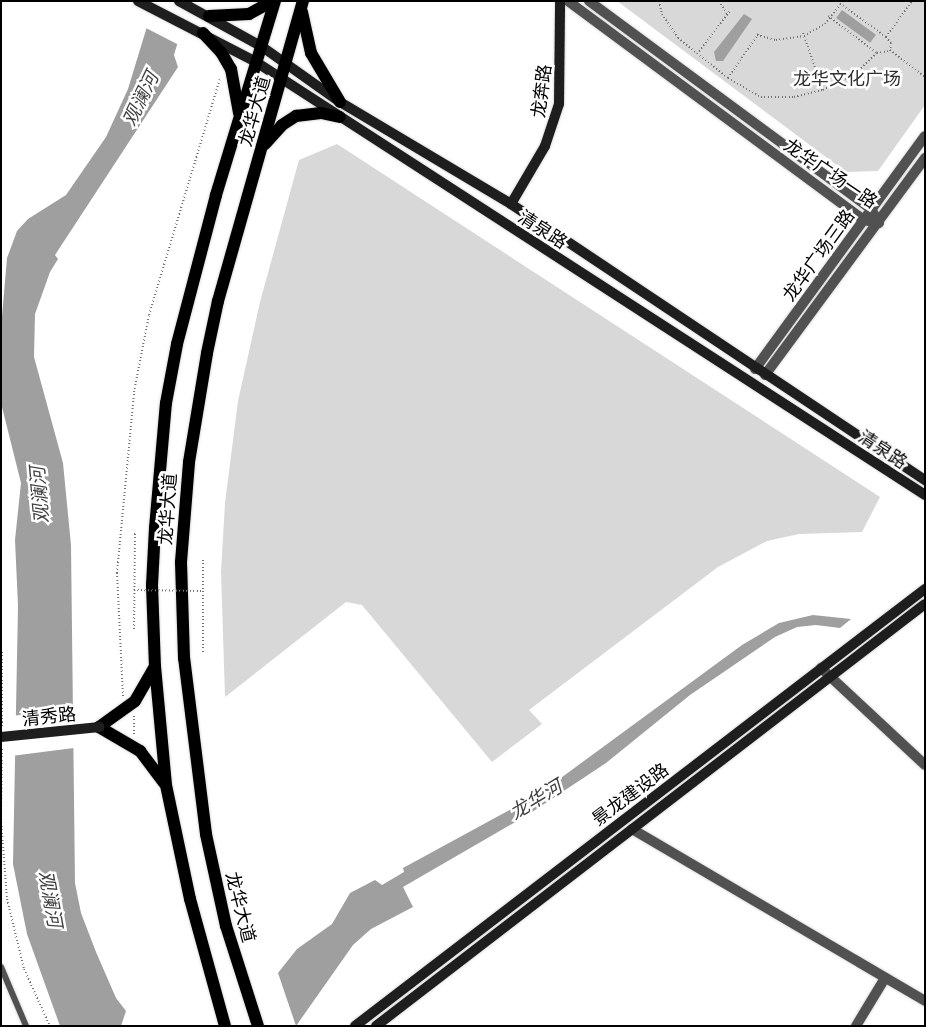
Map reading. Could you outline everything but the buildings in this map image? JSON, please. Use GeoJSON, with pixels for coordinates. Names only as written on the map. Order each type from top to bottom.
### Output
{"type":"FeatureCollection","features":[{"type":"Feature","properties":{"kind":"main road","name":"清泉路"},"geometry":{"type":"LineString","coordinates":[[138,1],[204,33],[256,62],[281,80],[925,495]]}},
{"type":"Feature","properties":{"kind":"main road","name":"清泉路"},"geometry":{"type":"LineString","coordinates":[[179,1],[262,46],[340,102],[511,204],[755,369],[925,480]]}},
{"type":"Feature","properties":{"kind":"main road"},"geometry":{"type":"LineString","coordinates":[[209,16],[249,14],[273,1]]}},
{"type":"Feature","properties":{"kind":"main road","name":"龙华大道"},"geometry":{"type":"LineString","coordinates":[[225,1026],[190,899],[166,785],[155,667],[153,576],[166,403],[189,294],[262,46],[273,1]]}},
{"type":"Feature","properties":{"kind":"main road","name":"龙奔路"},"geometry":{"type":"LineString","coordinates":[[511,204],[545,146],[559,104],[560,1]]}},
{"type":"Feature","properties":{"kind":"main road"},"geometry":{"type":"LineString","coordinates":[[302,5],[311,53],[340,102]]}},
{"type":"Feature","properties":{"kind":"main road","name":"龙华大道"},"geometry":{"type":"LineString","coordinates":[[258,1026],[240,971],[216,879],[195,762],[184,658],[181,562],[195,412],[218,301],[302,5]]}},
{"type":"Feature","properties":{"kind":"main road"},"geometry":{"type":"LineString","coordinates":[[204,33],[221,52],[231,70],[239,119]]}},
{"type":"Feature","properties":{"kind":"main road"},"geometry":{"type":"LineString","coordinates":[[261,151],[271,136],[296,116],[321,113],[340,117]]}},
{"type":"Feature","properties":{"kind":"main road","name":"景龙建设路"},"geometry":{"type":"LineString","coordinates":[[355,1026],[925,588]]}},
{"type":"Feature","properties":{"kind":"main road","name":"景龙建设路"},"geometry":{"type":"LineString","coordinates":[[376,1026],[925,604]]}},
{"type":"Feature","properties":{"kind":"main road"},"geometry":{"type":"LineString","coordinates":[[155,667],[135,701],[99,727],[140,751],[166,785]]}},
{"type":"Feature","properties":{"kind":"main road","name":"清秀路"},"geometry":{"type":"LineString","coordinates":[[1,739],[99,727]]}},
{"type":"Feature","properties":{"kind":"street","name":"龙华广场一路"},"geometry":{"type":"LineString","coordinates":[[568,1],[864,220],[879,222]]}},
{"type":"Feature","properties":{"kind":"street","name":"龙华广场一路"},"geometry":{"type":"LineString","coordinates":[[589,1],[871,210],[879,222]]}},
{"type":"Feature","properties":{"kind":"street","name":"龙华广场三路"},"geometry":{"type":"LineString","coordinates":[[755,369],[925,136]]}},
{"type":"Feature","properties":{"kind":"street","name":"龙华广场三路"},"geometry":{"type":"LineString","coordinates":[[765,375],[925,158]]}},
{"type":"Feature","properties":{"kind":"street"},"geometry":{"type":"LineString","coordinates":[[821,668],[925,765]]}},
{"type":"Feature","properties":{"kind":"street"},"geometry":{"type":"LineString","coordinates":[[632,829],[925,1001]]}},
{"type":"Feature","properties":{"kind":"street"},"geometry":{"type":"LineString","coordinates":[[856,1026],[885,978]]}},
{"type":"Feature","properties":{"kind":"lane"},"geometry":{"type":"LineString","coordinates":[[1,967],[26,1026]]}},
{"type":"Feature","properties":{"kind":"path"},"geometry":{"type":"LineString","coordinates":[[658,1],[668,26],[697,54],[728,78],[761,96],[794,97],[823,90],[856,73],[877,53]]}},
{"type":"Feature","properties":{"kind":"path"},"geometry":{"type":"LineString","coordinates":[[719,1],[727,14]]}},
{"type":"Feature","properties":{"kind":"path"},"geometry":{"type":"LineString","coordinates":[[757,35],[776,40],[803,35],[830,19],[844,1]]}},
{"type":"Feature","properties":{"kind":"path"},"geometry":{"type":"LineString","coordinates":[[886,37],[912,1]]}},
{"type":"Feature","properties":{"kind":"path"},"geometry":{"type":"LineString","coordinates":[[828,16],[877,53],[885,54],[890,50],[891,43],[886,37],[838,2]]}},
{"type":"Feature","properties":{"kind":"path"},"geometry":{"type":"LineString","coordinates":[[697,54],[730,11]]}},
{"type":"Feature","properties":{"kind":"path"},"geometry":{"type":"LineString","coordinates":[[728,78],[759,32]]}},
{"type":"Feature","properties":{"kind":"path"},"geometry":{"type":"LineString","coordinates":[[803,35],[823,90]]}},
{"type":"Feature","properties":{"kind":"path"},"geometry":{"type":"LineString","coordinates":[[890,50],[925,77]]}},
{"type":"Feature","properties":{"kind":"path"},"geometry":{"type":"LineString","coordinates":[[123,696],[117,573],[134,392],[149,315],[198,146],[222,76]]}},
{"type":"Feature","properties":{"kind":"path"},"geometry":{"type":"LineString","coordinates":[[134,629],[135,534]]}},
{"type":"Feature","properties":{"kind":"path"},"geometry":{"type":"LineString","coordinates":[[203,560],[203,652]]}},
{"type":"Feature","properties":{"kind":"path"},"geometry":{"type":"LineString","coordinates":[[134,590],[202,591]]}},
{"type":"Feature","properties":{"kind":"path"},"geometry":{"type":"LineString","coordinates":[[2,651],[2,730]]}},
{"type":"Feature","properties":{"kind":"path"},"geometry":{"type":"LineString","coordinates":[[134,713],[134,734]]}},
{"type":"Feature","properties":{"kind":"path"},"geometry":{"type":"LineString","coordinates":[[1,739],[1,819],[7,898],[24,969],[50,1026]]}},
{"type":"Feature","properties":{"kind":"green space","name":"龙华文化广场"},"geometry":{"type":"Polygon","coordinates":[[[617,1],[925,1],[925,105],[878,171],[846,172],[617,1]]]}},
{"type":"Feature","properties":{"kind":"green space"},"geometry":{"type":"Polygon","coordinates":[[[337,144],[880,497],[862,532],[799,534],[767,541],[718,567],[529,710],[542,724],[492,762],[362,605],[346,602],[225,697],[221,572],[225,503],[238,401],[260,302],[299,160],[337,144]]]}},
{"type":"Feature","properties":{"kind":"water","name":"观澜河"},"geometry":{"type":"Polygon","coordinates":[[[190,1],[174,55],[178,67],[55,255],[58,259],[50,272],[35,314],[34,357],[63,463],[71,545],[75,883],[81,913],[96,952],[116,998],[126,1011],[121,1026],[60,1026],[27,934],[13,864],[18,606],[15,540],[21,483],[1,403],[1,328],[7,258],[17,231],[28,219],[66,195],[106,137],[128,89],[149,20],[190,1]]]}},
{"type":"Feature","properties":{"kind":"water"},"geometry":{"type":"Polygon","coordinates":[[[842,10],[876,35],[870,43],[836,18],[842,10]]]}},
{"type":"Feature","properties":{"kind":"water"},"geometry":{"type":"Polygon","coordinates":[[[744,14],[752,19],[723,61],[716,61],[714,52],[744,14]]]}},
{"type":"Feature","properties":{"kind":"water","name":"龙华河"},"geometry":{"type":"Polygon","coordinates":[[[813,615],[851,619],[840,628],[816,625],[797,627],[775,637],[690,695],[606,763],[529,814],[403,887],[413,907],[371,929],[353,945],[296,1026],[236,1026],[297,949],[332,924],[350,893],[375,880],[382,885],[404,872],[403,868],[539,794],[742,645],[779,623],[813,615]]]}},
{"type":"Feature","properties":{"kind":"pier"},"geometry":{"type":"Polygon","coordinates":[[[149,1],[193,1],[179,45],[144,27],[149,1]]]}},
{"type":"Feature","properties":{"kind":"pier"},"geometry":{"type":"Polygon","coordinates":[[[74,709],[74,748],[11,756],[11,716],[74,709]]]}},
{"type":"Feature","properties":{"kind":"pier"},"geometry":{"type":"Polygon","coordinates":[[[277,970],[296,1026],[234,1026],[234,1024],[277,970]]]}}]}
